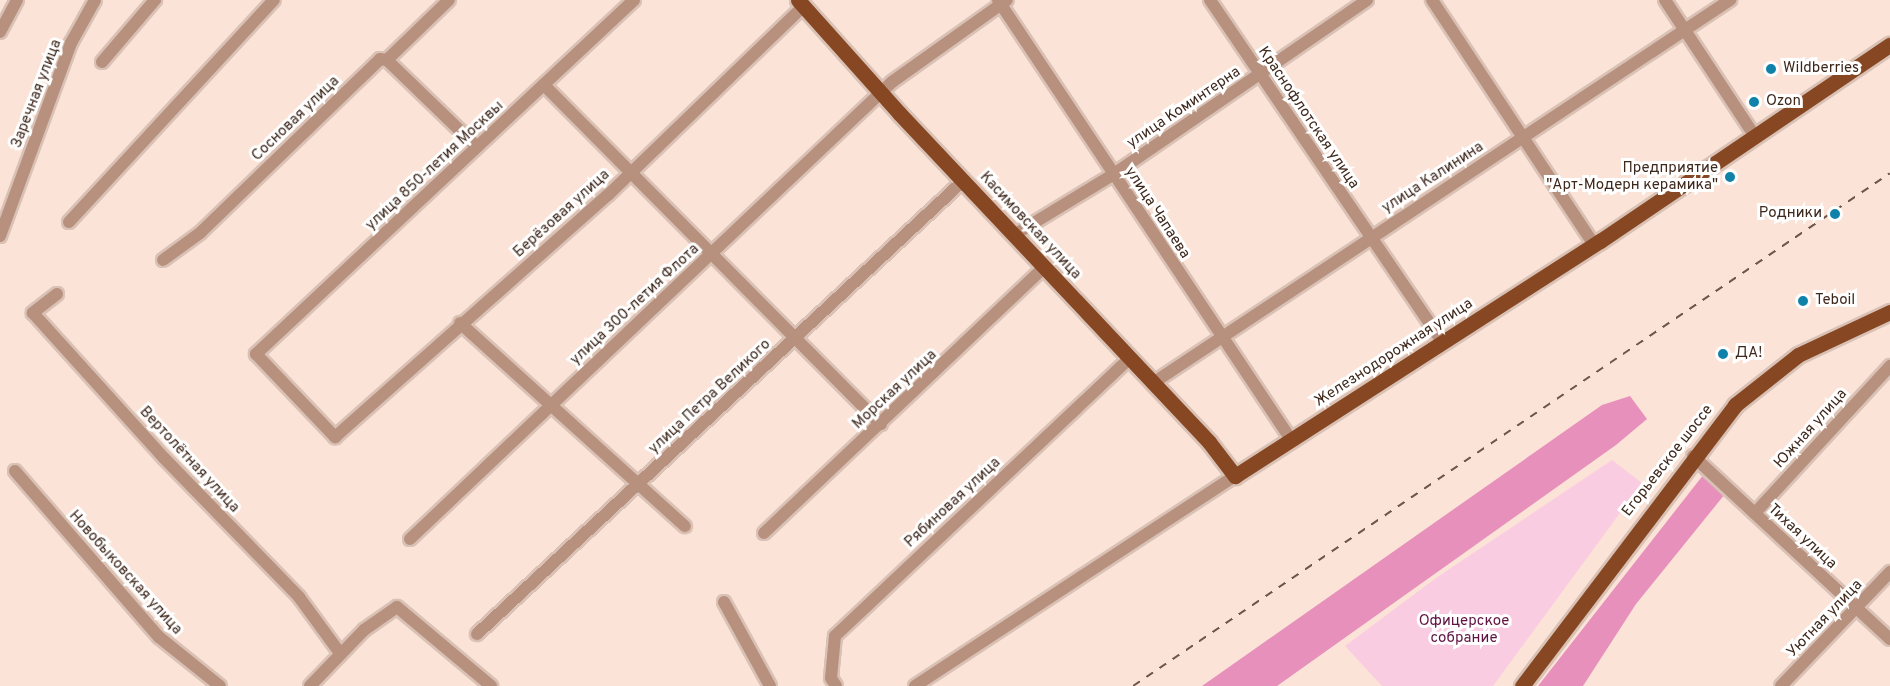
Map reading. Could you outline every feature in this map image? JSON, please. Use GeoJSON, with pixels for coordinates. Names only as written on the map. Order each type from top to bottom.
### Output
{"type":"FeatureCollection","features":[{"type":"Feature","properties":{"kind":"main road","name":"Касимовская улица"},"geometry":{"type":"LineString","coordinates":[[801,3],[880,93],[1130,358],[1235,476]]}},
{"type":"Feature","properties":{"kind":"main road","name":"Железнодорожная улица"},"geometry":{"type":"LineString","coordinates":[[1235,476],[1594,245],[1890,45]]}},
{"type":"Feature","properties":{"kind":"main road","name":"Егорьевское шоссе"},"geometry":{"type":"LineString","coordinates":[[1522,686],[1693,456],[1735,405],[1780,367],[1820,344],[1890,312]]}},
{"type":"Feature","properties":{"kind":"street"},"geometry":{"type":"LineString","coordinates":[[0,32],[16,0]]}},
{"type":"Feature","properties":{"kind":"street","name":"Заречная улица"},"geometry":{"type":"LineString","coordinates":[[0,236],[71,43],[95,0]]}},
{"type":"Feature","properties":{"kind":"street"},"geometry":{"type":"LineString","coordinates":[[102,62],[155,0]]}},
{"type":"Feature","properties":{"kind":"street"},"geometry":{"type":"LineString","coordinates":[[69,222],[274,0]]}},
{"type":"Feature","properties":{"kind":"street","name":"Сосновая улица"},"geometry":{"type":"LineString","coordinates":[[163,260],[200,233],[380,59],[387,60],[449,0]]}},
{"type":"Feature","properties":{"kind":"street","name":"улица 850-летия Москвы"},"geometry":{"type":"LineString","coordinates":[[335,437],[256,354],[634,0]]}},
{"type":"Feature","properties":{"kind":"street","name":"Краснофлотская улица"},"geometry":{"type":"LineString","coordinates":[[1210,0],[1442,342]]}},
{"type":"Feature","properties":{"kind":"street","name":"улица Коминтерна"},"geometry":{"type":"LineString","coordinates":[[1014,235],[1114,174],[1367,0]]}},
{"type":"Feature","properties":{"kind":"street"},"geometry":{"type":"LineString","coordinates":[[1432,0],[1594,245]]}},
{"type":"Feature","properties":{"kind":"street"},"geometry":{"type":"LineString","coordinates":[[1665,0],[1754,135]]}},
{"type":"Feature","properties":{"kind":"street","name":"улица Калинина"},"geometry":{"type":"LineString","coordinates":[[1153,383],[1370,235],[1522,138],[1730,0]]}},
{"type":"Feature","properties":{"kind":"street","name":"улица 300-летия Флота"},"geometry":{"type":"LineString","coordinates":[[410,539],[880,93],[910,66],[1002,1]]}},
{"type":"Feature","properties":{"kind":"street","name":"улица Чапаева"},"geometry":{"type":"LineString","coordinates":[[1002,1],[1219,336],[1292,441]]}},
{"type":"Feature","properties":{"kind":"street","name":"Берёзовая улица"},"geometry":{"type":"LineString","coordinates":[[335,437],[633,170],[801,3]]}},
{"type":"Feature","properties":{"kind":"street"},"geometry":{"type":"LineString","coordinates":[[387,60],[477,147]]}},
{"type":"Feature","properties":{"kind":"street"},"geometry":{"type":"LineString","coordinates":[[544,85],[633,170],[712,254],[881,424]]}},
{"type":"Feature","properties":{"kind":"street","name":"улица Петра Великого"},"geometry":{"type":"LineString","coordinates":[[477,634],[963,181]]}},
{"type":"Feature","properties":{"kind":"street","name":"Морская улица"},"geometry":{"type":"LineString","coordinates":[[764,533],[1044,267]]}},
{"type":"Feature","properties":{"kind":"street","name":"Вертолётная улица"},"geometry":{"type":"LineString","coordinates":[[57,294],[33,313],[165,459],[299,597],[340,653]]}},
{"type":"Feature","properties":{"kind":"street"},"geometry":{"type":"LineString","coordinates":[[460,323],[685,526]]}},
{"type":"Feature","properties":{"kind":"street","name":"Рябиновая улица"},"geometry":{"type":"LineString","coordinates":[[836,686],[831,678],[835,636],[1130,358]]}},
{"type":"Feature","properties":{"kind":"street","name":"Южная улица"},"geometry":{"type":"LineString","coordinates":[[1755,513],[1890,366]]}},
{"type":"Feature","properties":{"kind":"street","name":"Тихая улица"},"geometry":{"type":"LineString","coordinates":[[1693,456],[1890,639]]}},
{"type":"Feature","properties":{"kind":"street","name":"Новобыковская улица"},"geometry":{"type":"LineString","coordinates":[[15,471],[159,637],[220,686]]}},
{"type":"Feature","properties":{"kind":"street","name":"Железнодорожная улица"},"geometry":{"type":"LineString","coordinates":[[915,686],[1235,476]]}},
{"type":"Feature","properties":{"kind":"street","name":"Уютная улица"},"geometry":{"type":"LineString","coordinates":[[1781,686],[1890,572]]}},
{"type":"Feature","properties":{"kind":"street"},"geometry":{"type":"LineString","coordinates":[[724,602],[770,686]]}},
{"type":"Feature","properties":{"kind":"street"},"geometry":{"type":"LineString","coordinates":[[310,686],[340,653],[397,607],[491,686]]}},
{"type":"Feature","properties":{"kind":"green space","name":"Офицерское собрание"},"geometry":{"type":"Polygon","coordinates":[[[1612,460],[1642,483],[1493,686],[1382,686],[1345,646],[1436,578],[1612,460]]]}},
{"type":"Feature","properties":{"kind":"shaded area"},"geometry":{"type":"Polygon","coordinates":[[[1630,396],[1647,419],[1616,445],[1277,686],[1202,686],[1602,405],[1630,396]]]}},
{"type":"Feature","properties":{"kind":"shaded area"},"geometry":{"type":"Polygon","coordinates":[[[1704,474],[1725,494],[1636,604],[1583,686],[1538,686],[1704,474]]]}},
{"type":"Feature","properties":{"kind":"railway"},"geometry":{"type":"LineString","coordinates":[[1133,686],[1890,173]]}},
{"type":"Feature","properties":{"kind":"place","name":"Wildberries"},"geometry":{"type":"Point","coordinates":[1771,69]}},
{"type":"Feature","properties":{"kind":"place","name":"Ozon"},"geometry":{"type":"Point","coordinates":[1754,102]}},
{"type":"Feature","properties":{"kind":"place","name":"Предприятие \"Арт-Модерн керамика\""},"geometry":{"type":"Point","coordinates":[1730,177]}},
{"type":"Feature","properties":{"kind":"place","name":"Родники"},"geometry":{"type":"Point","coordinates":[1835,214]}},
{"type":"Feature","properties":{"kind":"place","name":"Teboil"},"geometry":{"type":"Point","coordinates":[1803,301]}},
{"type":"Feature","properties":{"kind":"place","name":"ДА!"},"geometry":{"type":"Point","coordinates":[1723,354]}}]}
